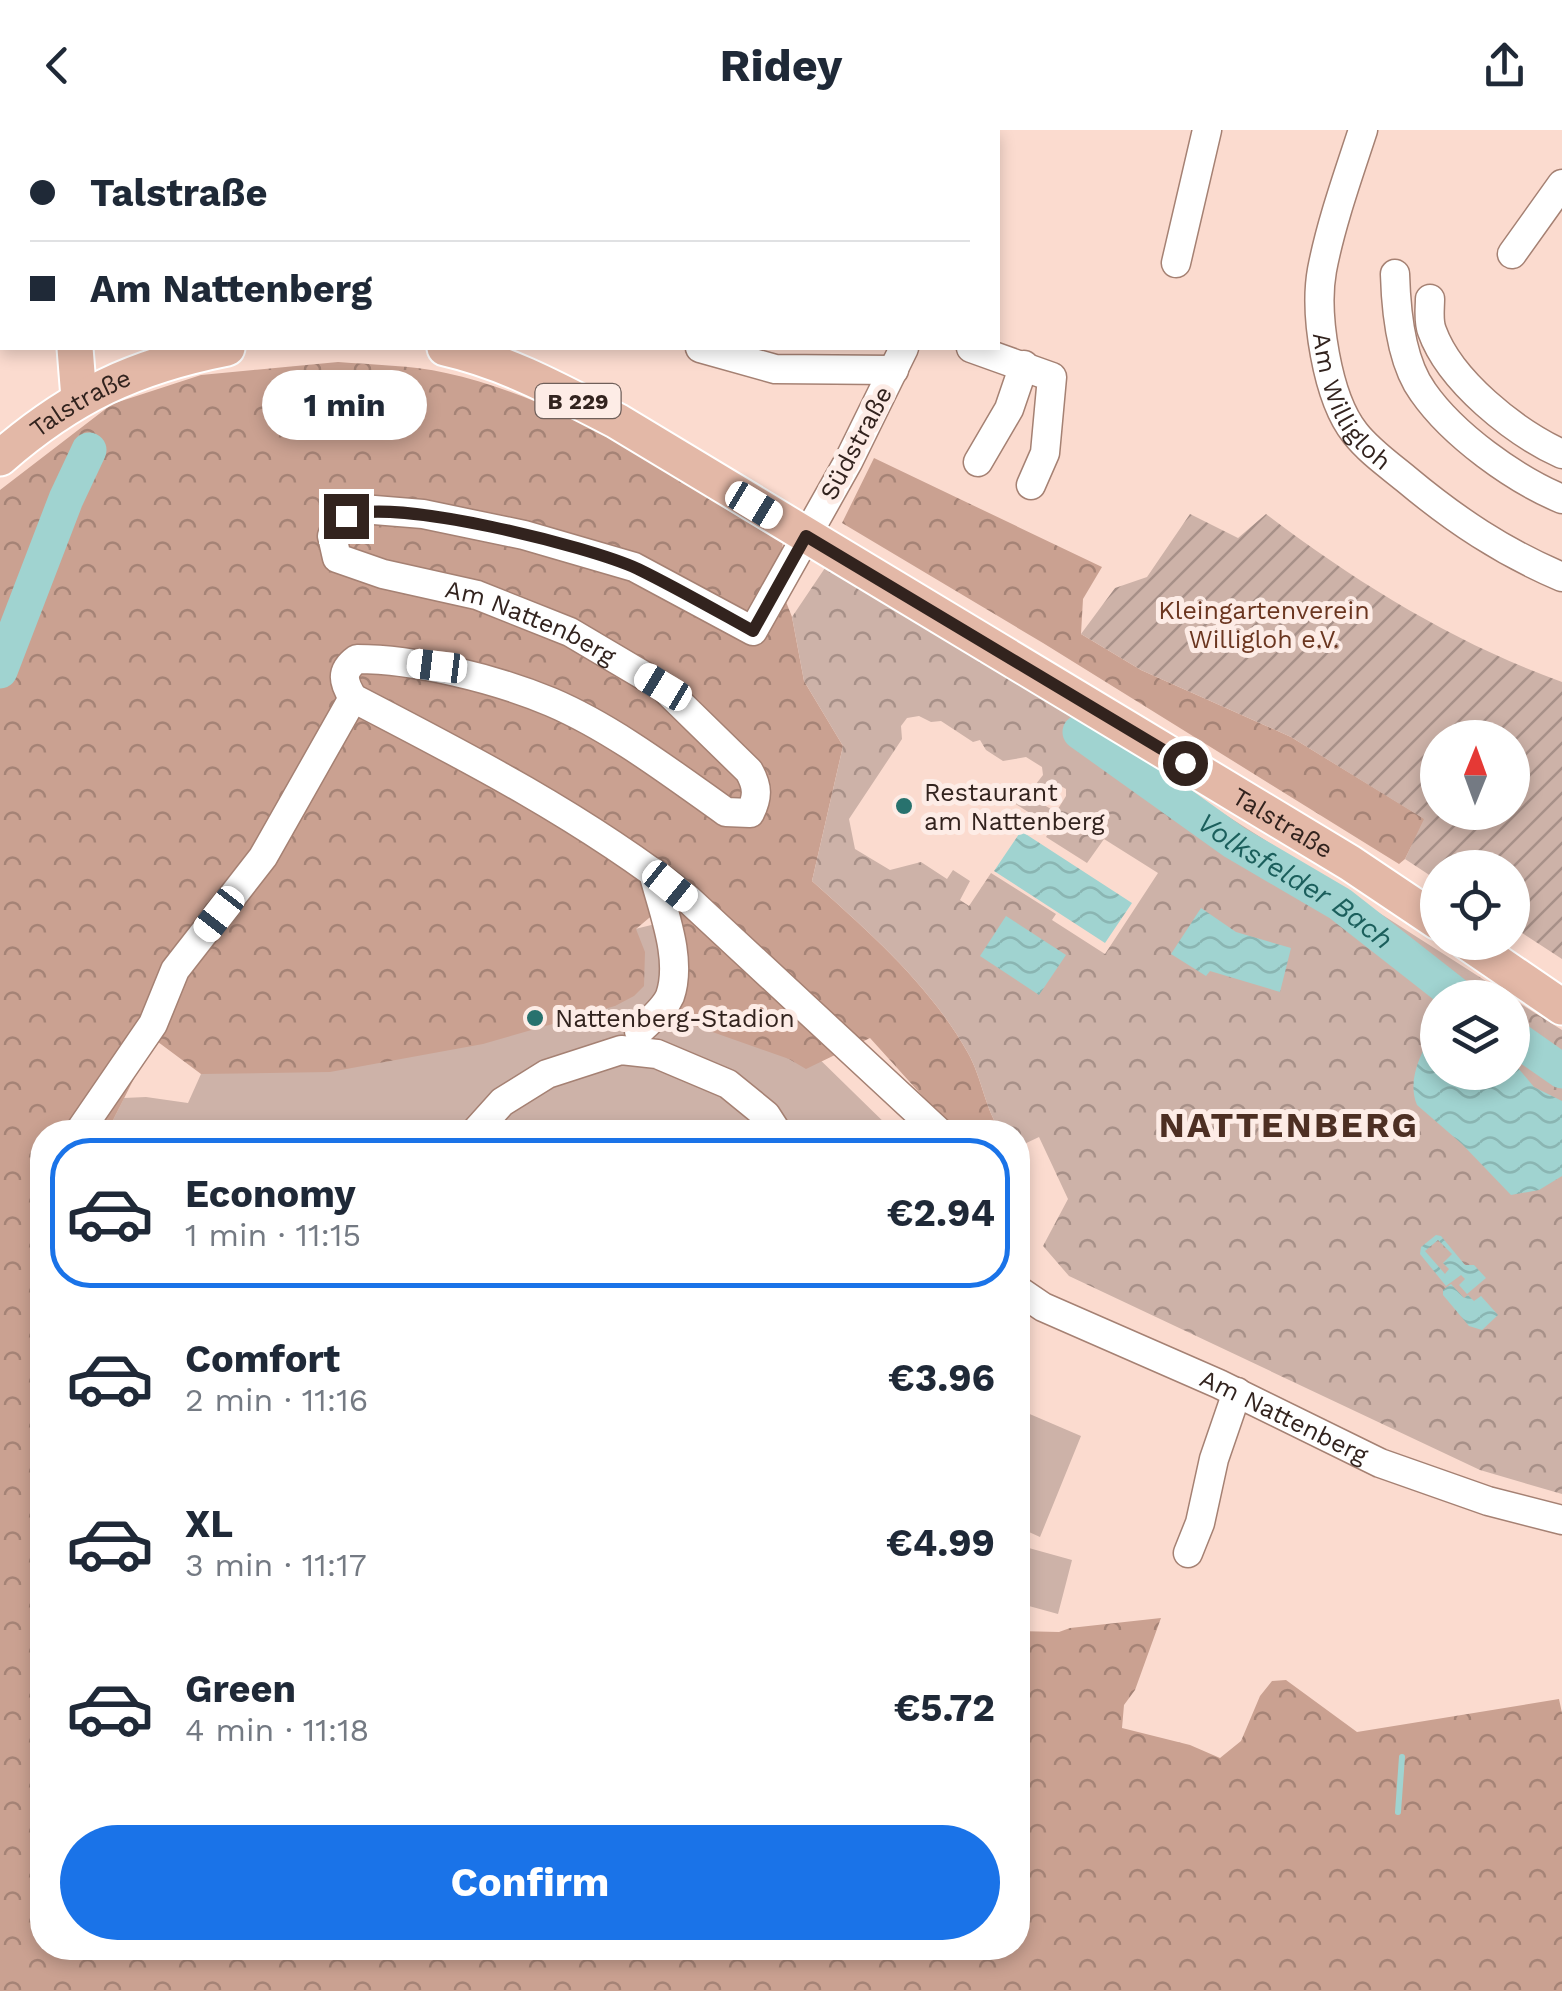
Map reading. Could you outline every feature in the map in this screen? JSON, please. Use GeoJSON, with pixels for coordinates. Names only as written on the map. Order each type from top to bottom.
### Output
{"type":"FeatureCollection","features":[{"type":"Feature","properties":{"kind":"main road"},"geometry":{"type":"LineString","coordinates":[[75,350],[79,398]]}},
{"type":"Feature","properties":{"kind":"main road","name":"Talstraße"},"geometry":{"type":"LineString","coordinates":[[0,458],[79,398],[115,380],[219,350]]}},
{"type":"Feature","properties":{"kind":"main road","name":"Talstraße"},"geometry":{"type":"LineString","coordinates":[[452,350],[539,380],[617,421],[1350,862],[1420,910]]}},
{"type":"Feature","properties":{"kind":"main road"},"geometry":{"type":"LineString","coordinates":[[1493,960],[1562,1007]]}},
{"type":"Feature","properties":{"kind":"street"},"geometry":{"type":"LineString","coordinates":[[1176,263],[1207,130]]}},
{"type":"Feature","properties":{"kind":"street","name":"Am Willigloh"},"geometry":{"type":"LineString","coordinates":[[1363,130],[1322,273],[1320,323],[1340,406],[1353,431],[1367,446],[1458,522],[1490,543],[1562,576]]}},
{"type":"Feature","properties":{"kind":"street"},"geometry":{"type":"LineString","coordinates":[[1512,254],[1562,184]]}},
{"type":"Feature","properties":{"kind":"street"},"geometry":{"type":"LineString","coordinates":[[1395,274],[1396,323],[1421,391],[1471,444],[1562,499]]}},
{"type":"Feature","properties":{"kind":"street"},"geometry":{"type":"LineString","coordinates":[[1430,299],[1430,327],[1437,342],[1486,405],[1511,426],[1562,454]]}},
{"type":"Feature","properties":{"kind":"street"},"geometry":{"type":"LineString","coordinates":[[707,350],[774,370],[899,359]]}},
{"type":"Feature","properties":{"kind":"street"},"geometry":{"type":"LineString","coordinates":[[977,350],[1052,377],[1045,453],[1031,484]]}},
{"type":"Feature","properties":{"kind":"street","name":"Südstraße"},"geometry":{"type":"LineString","coordinates":[[806,536],[899,359]]}},
{"type":"Feature","properties":{"kind":"street"},"geometry":{"type":"LineString","coordinates":[[978,462],[1009,409],[1024,366]]}},
{"type":"Feature","properties":{"kind":"street","name":"Am Nattenberg"},"geometry":{"type":"LineString","coordinates":[[87,1120],[152,1024],[174,970],[263,857],[353,698],[345,686],[344,674],[357,659],[437,666],[551,702],[648,756],[726,812],[750,813],[757,786],[750,771],[663,687],[570,632],[476,596],[383,574],[337,558],[332,536],[338,520],[362,510],[423,514],[524,535],[634,568],[753,631],[806,536]]}},
{"type":"Feature","properties":{"kind":"street"},"geometry":{"type":"LineString","coordinates":[[353,698],[517,786],[653,872],[926,1120]]}},
{"type":"Feature","properties":{"kind":"street"},"geometry":{"type":"LineString","coordinates":[[638,1031],[669,998],[674,977],[674,956],[653,872]]}},
{"type":"Feature","properties":{"kind":"street"},"geometry":{"type":"LineString","coordinates":[[486,1120],[502,1102],[546,1074],[621,1050],[657,1054],[728,1084],[769,1120]]}},
{"type":"Feature","properties":{"kind":"street","name":"Am Nattenberg"},"geometry":{"type":"LineString","coordinates":[[1030,1298],[1237,1392],[1380,1463],[1488,1501],[1562,1520]]}},
{"type":"Feature","properties":{"kind":"street"},"geometry":{"type":"LineString","coordinates":[[1188,1553],[1237,1392]]}},
{"type":"Feature","properties":{"kind":"green space"},"geometry":{"type":"Polygon","coordinates":[[[338,362],[446,373],[491,385],[536,401],[620,443],[783,540],[779,584],[792,617],[804,681],[843,746],[812,881],[897,961],[935,1004],[968,1053],[995,1120],[944,1120],[870,1038],[806,1069],[789,1059],[670,1017],[662,907],[636,929],[645,952],[644,986],[615,1006],[483,1044],[330,1072],[201,1074],[154,1039],[113,1120],[30,1120],[30,1960],[1030,1960],[1030,1631],[1059,1632],[1161,1618],[1135,1690],[1124,1705],[1122,1728],[1190,1745],[1220,1758],[1241,1741],[1260,1696],[1272,1681],[1286,1680],[1357,1732],[1559,1699],[1562,1991],[0,1991],[0,490],[112,404],[201,375],[338,362]]]}},
{"type":"Feature","properties":{"kind":"green space"},"geometry":{"type":"Polygon","coordinates":[[[874,458],[1102,567],[1083,599],[1081,634],[1141,670],[1291,737],[1420,816],[1420,829],[1405,859],[1399,864],[842,523],[874,458]]]}},
{"type":"Feature","properties":{"kind":"green space","name":"Kleingartenverein Willigloh e.V."},"geometry":{"type":"Polygon","coordinates":[[[1190,514],[1238,538],[1266,514],[1335,564],[1445,630],[1562,682],[1562,959],[1530,938],[1530,850],[1420,850],[1420,869],[1405,859],[1420,827],[1530,830],[1530,720],[1420,720],[1420,817],[1291,737],[1141,670],[1081,634],[1115,588],[1147,577],[1190,514]]]}},
{"type":"Feature","properties":{"kind":"green space"},"geometry":{"type":"Polygon","coordinates":[[[829,562],[1420,939],[1420,960],[1453,960],[1484,980],[1420,980],[1420,1090],[1530,1090],[1530,1010],[1562,1030],[1562,1494],[1480,1470],[1069,1276],[1043,1246],[1068,1199],[1039,1137],[1030,1141],[1030,1120],[995,1120],[968,1053],[935,1004],[897,961],[812,881],[843,746],[804,681],[792,617],[829,562]],[[919,716],[907,718],[901,726],[902,739],[849,819],[855,849],[890,870],[921,862],[947,879],[953,870],[970,881],[960,900],[969,906],[991,873],[1056,914],[1052,920],[1105,954],[1158,873],[1104,839],[1087,863],[1046,837],[1052,827],[1014,803],[1012,795],[1017,789],[1056,812],[1066,789],[1059,785],[1053,794],[1036,784],[1043,775],[1042,767],[1026,757],[1003,761],[986,750],[980,740],[973,742],[941,721],[931,722],[919,716]]]}},
{"type":"Feature","properties":{"kind":"green space","name":"Nattenberg-Stadion"},"geometry":{"type":"Polygon","coordinates":[[[676,919],[882,1120],[113,1120],[124,1098],[188,1103],[201,1074],[635,929],[676,919]]]}},
{"type":"Feature","properties":{"kind":"green space"},"geometry":{"type":"Polygon","coordinates":[[[1030,1414],[1081,1436],[1040,1537],[1030,1532],[1030,1414]]]}},
{"type":"Feature","properties":{"kind":"green space"},"geometry":{"type":"Polygon","coordinates":[[[1030,1548],[1072,1560],[1058,1614],[1030,1606],[1030,1548]]]}},
{"type":"Feature","properties":{"kind":"water"},"geometry":{"type":"Polygon","coordinates":[[[1021,831],[1132,903],[1105,943],[994,871],[1021,831]]]}},
{"type":"Feature","properties":{"kind":"water"},"geometry":{"type":"Polygon","coordinates":[[[1201,908],[1236,932],[1291,948],[1280,992],[1210,971],[1206,976],[1171,954],[1201,908]]]}},
{"type":"Feature","properties":{"kind":"water"},"geometry":{"type":"Polygon","coordinates":[[[1006,916],[1066,955],[1039,995],[980,956],[1006,916]]]}},
{"type":"Feature","properties":{"kind":"water"},"geometry":{"type":"Polygon","coordinates":[[[1419,1059],[1420,1090],[1530,1090],[1530,1082],[1562,1101],[1562,1176],[1539,1190],[1511,1195],[1417,1105],[1413,1087],[1419,1059]]]}},
{"type":"Feature","properties":{"kind":"water"},"geometry":{"type":"Polygon","coordinates":[[[1436,1235],[1441,1236],[1465,1265],[1474,1265],[1486,1278],[1467,1294],[1459,1285],[1465,1279],[1461,1275],[1446,1286],[1420,1254],[1421,1247],[1436,1235]],[[1438,1240],[1425,1251],[1445,1274],[1449,1269],[1443,1263],[1452,1254],[1438,1240]]]}},
{"type":"Feature","properties":{"kind":"water"},"geometry":{"type":"Polygon","coordinates":[[[1451,1284],[1464,1298],[1468,1295],[1474,1301],[1481,1296],[1498,1315],[1482,1330],[1469,1326],[1443,1295],[1451,1284]]]}},
{"type":"Feature","properties":{"kind":"waterway","name":"Volksfelder Bach"},"geometry":{"type":"LineString","coordinates":[[0,671],[66,499],[89,450]]}},
{"type":"Feature","properties":{"kind":"waterway","name":"Volksfelder Bach"},"geometry":{"type":"LineString","coordinates":[[1080,732],[1234,842],[1340,904],[1437,980]]}},
{"type":"Feature","properties":{"kind":"waterway","name":"Volksfelder Bach"},"geometry":{"type":"LineString","coordinates":[[1530,1049],[1562,1071]]}},
{"type":"Feature","properties":{"kind":"waterway"},"geometry":{"type":"LineString","coordinates":[[1398,1812],[1402,1757]]}},
{"type":"Feature","properties":{"kind":"place","name":"Restaurant am Nattenberg"},"geometry":{"type":"Point","coordinates":[904,806]}},
{"type":"Feature","properties":{"kind":"place","name":"Nattenberg-Stadion"},"geometry":{"type":"Point","coordinates":[535,1018]}},
{"type":"Feature","properties":{"kind":"district","name":"NATTENBERG"},"geometry":{"type":"Point","coordinates":[1289,1125]}},
{"type":"Feature","properties":{"kind":"route"},"geometry":{"type":"LineString","coordinates":[[346,516],[362,510],[423,514],[524,535],[634,568],[753,631],[806,536],[1185,763]]}}]}
